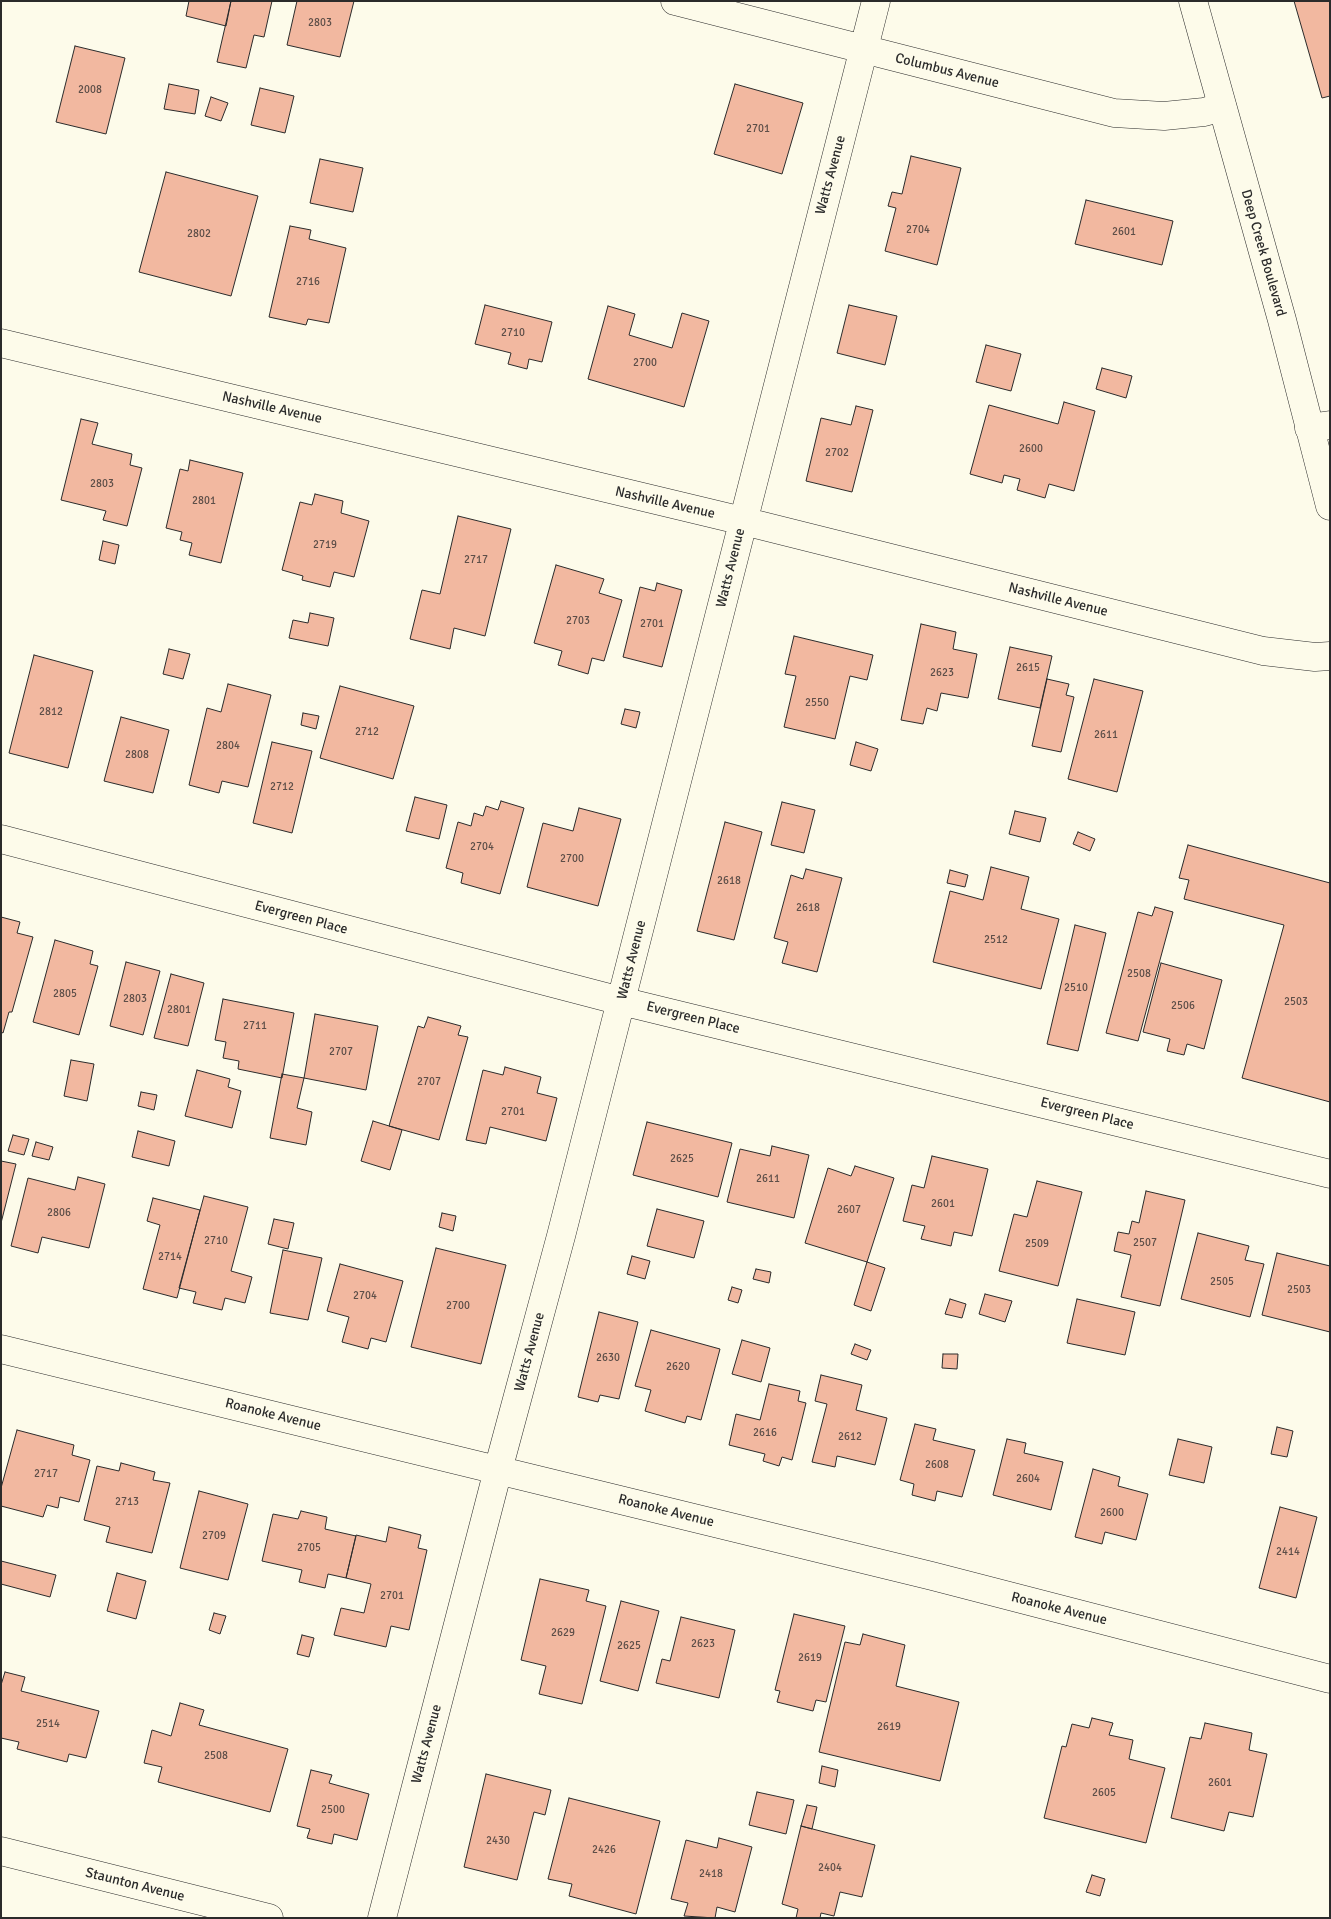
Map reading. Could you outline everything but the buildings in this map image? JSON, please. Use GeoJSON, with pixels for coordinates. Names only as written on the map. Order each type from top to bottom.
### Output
{"type":"FeatureCollection","features":[{"type":"Feature","properties":{"kind":"street","name":"Columbus Avenue"},"geometry":{"type":"LineString","coordinates":[[675,1],[864,51],[1114,113],[1164,116],[1204,112],[1222,107]]}},
{"type":"Feature","properties":{"kind":"street","name":"Watts Avenue"},"geometry":{"type":"LineString","coordinates":[[382,1918],[498,1470],[561,1236],[876,1]]}},
{"type":"Feature","properties":{"kind":"street","name":"Deep Creek Boulevard"},"geometry":{"type":"LineString","coordinates":[[1193,1],[1282,320],[1320,426],[1330,506]]}},
{"type":"Feature","properties":{"kind":"street","name":"Nashville Avenue"},"geometry":{"type":"LineString","coordinates":[[1,343],[743,521],[1263,651],[1315,657],[1330,656]]}},
{"type":"Feature","properties":{"kind":"street","name":"Evergreen Place"},"geometry":{"type":"LineString","coordinates":[[1,840],[621,1001],[1330,1174]]}},
{"type":"Feature","properties":{"kind":"street","name":"Roanoke Avenue"},"geometry":{"type":"LineString","coordinates":[[1,1349],[932,1576],[1330,1679]]}},
{"type":"Feature","properties":{"kind":"street","name":"Staunton Avenue"},"geometry":{"type":"LineString","coordinates":[[1,1851],[269,1918]]}}]}
